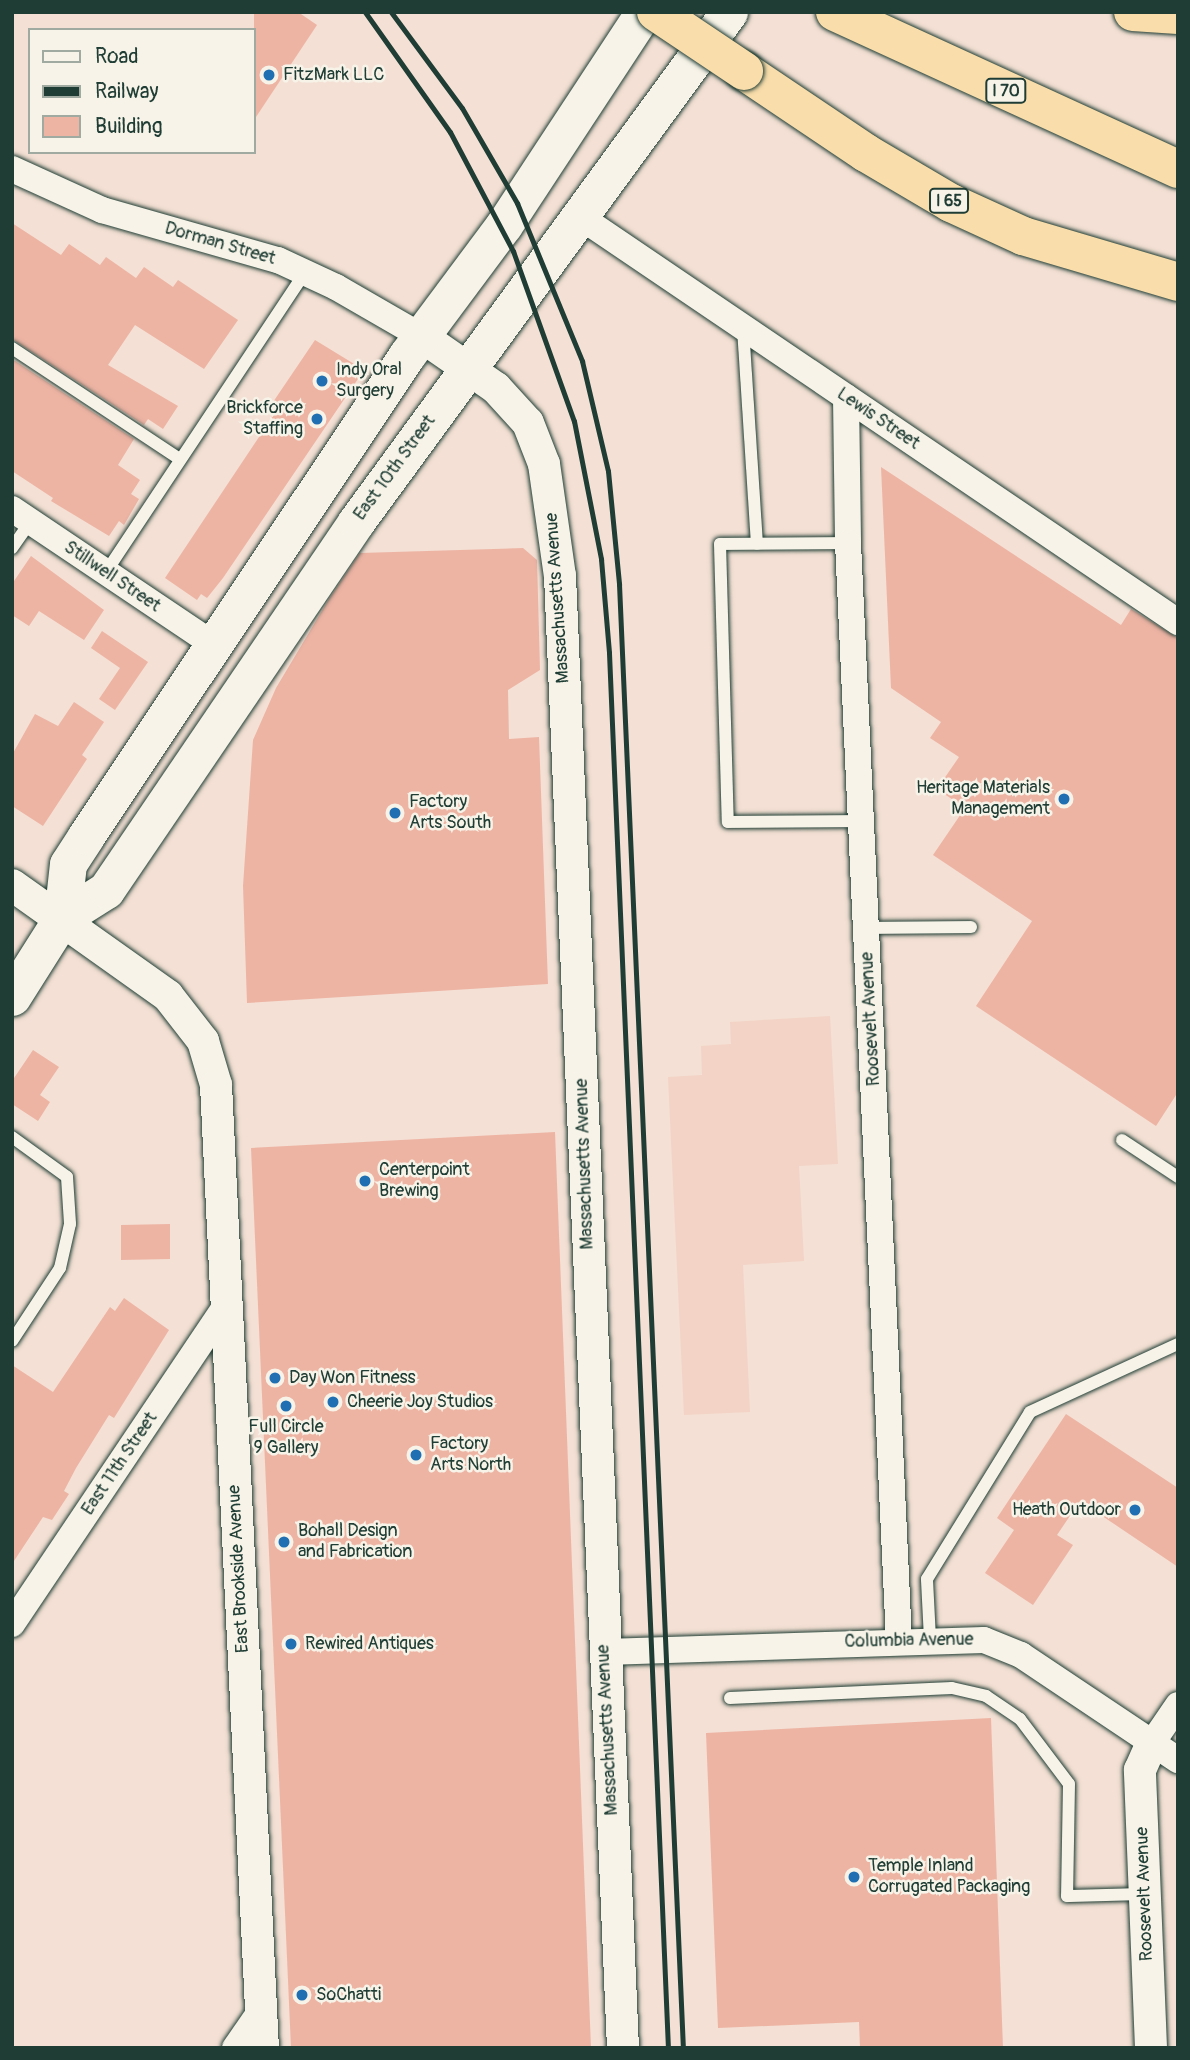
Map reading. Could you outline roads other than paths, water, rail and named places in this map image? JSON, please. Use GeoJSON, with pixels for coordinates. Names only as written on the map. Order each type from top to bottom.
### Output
{"type":"FeatureCollection","features":[{"type":"Feature","properties":{"kind":"highway","name":"I 65"},"geometry":{"type":"LineString","coordinates":[[656,12],[866,153],[951,203],[1023,236],[1178,282]]}},
{"type":"Feature","properties":{"kind":"highway","name":"I 70"},"geometry":{"type":"LineString","coordinates":[[835,12],[1178,169]]}},
{"type":"Feature","properties":{"kind":"highway"},"geometry":{"type":"LineString","coordinates":[[1133,12],[1178,15]]}},
{"type":"Feature","properties":{"kind":"main road","name":"East 10th Street"},"geometry":{"type":"LineString","coordinates":[[62,918],[68,864],[212,644],[421,336],[512,214],[644,12]]}},
{"type":"Feature","properties":{"kind":"main road","name":"East 10th Street"},"geometry":{"type":"LineString","coordinates":[[12,997],[62,918],[106,890],[356,522],[729,12]]}},
{"type":"Feature","properties":{"kind":"street","name":"Dorman Street"},"geometry":{"type":"LineString","coordinates":[[12,169],[93,206],[234,246],[305,272],[421,336]]}},
{"type":"Feature","properties":{"kind":"street","name":"Lewis Street"},"geometry":{"type":"LineString","coordinates":[[579,216],[1178,622]]}},
{"type":"Feature","properties":{"kind":"street","name":"Massachusetts Avenue"},"geometry":{"type":"LineString","coordinates":[[421,336],[514,404],[537,440],[560,576],[623,2048]]}},
{"type":"Feature","properties":{"kind":"street","name":"Roosevelt Avenue"},"geometry":{"type":"LineString","coordinates":[[846,397],[848,544],[899,1640]]}},
{"type":"Feature","properties":{"kind":"street","name":"Stillwell Street"},"geometry":{"type":"LineString","coordinates":[[21,515],[212,644]]}},
{"type":"Feature","properties":{"kind":"street","name":"East Brookside Avenue"},"geometry":{"type":"LineString","coordinates":[[12,886],[62,918],[152,983],[186,1014],[203,1041],[217,1095],[263,2048]]}},
{"type":"Feature","properties":{"kind":"street","name":"East 11th Street"},"geometry":{"type":"LineString","coordinates":[[12,1623],[227,1304]]}},
{"type":"Feature","properties":{"kind":"street","name":"Columbia Avenue"},"geometry":{"type":"LineString","coordinates":[[605,1652],[930,1639],[984,1640],[1011,1649],[1165,1752]]}},
{"type":"Feature","properties":{"kind":"street"},"geometry":{"type":"LineString","coordinates":[[1165,1752],[1178,1705]]}},
{"type":"Feature","properties":{"kind":"street","name":"Roosevelt Avenue"},"geometry":{"type":"LineString","coordinates":[[1151,2048],[1140,1770],[1165,1752]]}},
{"type":"Feature","properties":{"kind":"street"},"geometry":{"type":"LineString","coordinates":[[235,2048],[262,2010]]}},
{"type":"Feature","properties":{"kind":"lane"},"geometry":{"type":"LineString","coordinates":[[106,572],[305,272]]}},
{"type":"Feature","properties":{"kind":"lane"},"geometry":{"type":"LineString","coordinates":[[743,327],[757,544]]}},
{"type":"Feature","properties":{"kind":"lane"},"geometry":{"type":"LineString","coordinates":[[12,348],[180,459]]}},
{"type":"Feature","properties":{"kind":"lane"},"geometry":{"type":"LineString","coordinates":[[12,548],[21,515]]}},
{"type":"Feature","properties":{"kind":"lane"},"geometry":{"type":"LineString","coordinates":[[848,544],[720,544],[728,822],[861,821]]}},
{"type":"Feature","properties":{"kind":"lane"},"geometry":{"type":"LineString","coordinates":[[866,928],[971,927]]}},
{"type":"Feature","properties":{"kind":"lane"},"geometry":{"type":"LineString","coordinates":[[12,1137],[67,1177],[70,1224],[60,1269],[12,1341]]}},
{"type":"Feature","properties":{"kind":"lane"},"geometry":{"type":"LineString","coordinates":[[1122,1140],[1178,1177]]}},
{"type":"Feature","properties":{"kind":"lane"},"geometry":{"type":"LineString","coordinates":[[930,1639],[928,1579],[1030,1412],[1178,1344]]}},
{"type":"Feature","properties":{"kind":"lane"},"geometry":{"type":"LineString","coordinates":[[730,1698],[952,1688],[986,1696],[1020,1719],[1069,1784],[1067,1896],[1145,1894]]}},
{"type":"Feature","properties":{"kind":"railway"},"geometry":{"type":"LineString","coordinates":[[365,12],[450,132],[513,251],[574,421],[601,559],[609,653],[668,2048]]}},
{"type":"Feature","properties":{"kind":"railway"},"geometry":{"type":"LineString","coordinates":[[391,12],[462,108],[517,203],[582,361],[608,471],[619,584],[683,2048]]}},
{"type":"Feature","properties":{"kind":"place","name":"FitzMark LLC"},"geometry":{"type":"Point","coordinates":[269,75]}},
{"type":"Feature","properties":{"kind":"place","name":"Indy Oral Surgery"},"geometry":{"type":"Point","coordinates":[322,381]}},
{"type":"Feature","properties":{"kind":"place","name":"Brickforce Staffing"},"geometry":{"type":"Point","coordinates":[317,419]}},
{"type":"Feature","properties":{"kind":"place","name":"Heritage Materials Management"},"geometry":{"type":"Point","coordinates":[1064,799]}},
{"type":"Feature","properties":{"kind":"place","name":"Factory Arts South"},"geometry":{"type":"Point","coordinates":[395,813]}},
{"type":"Feature","properties":{"kind":"place","name":"Centerpoint Brewing"},"geometry":{"type":"Point","coordinates":[365,1181]}},
{"type":"Feature","properties":{"kind":"place","name":"Day Won Fitness"},"geometry":{"type":"Point","coordinates":[275,1378]}},
{"type":"Feature","properties":{"kind":"place","name":"Cheerie Joy Studios"},"geometry":{"type":"Point","coordinates":[333,1402]}},
{"type":"Feature","properties":{"kind":"place","name":"Full Circle 9 Gallery"},"geometry":{"type":"Point","coordinates":[286,1406]}},
{"type":"Feature","properties":{"kind":"place","name":"Factory Arts North"},"geometry":{"type":"Point","coordinates":[416,1455]}},
{"type":"Feature","properties":{"kind":"place","name":"Heath Outdoor"},"geometry":{"type":"Point","coordinates":[1135,1510]}},
{"type":"Feature","properties":{"kind":"place","name":"Bohall Design and Fabrication"},"geometry":{"type":"Point","coordinates":[284,1542]}},
{"type":"Feature","properties":{"kind":"place","name":"Rewired Antiques"},"geometry":{"type":"Point","coordinates":[291,1644]}},
{"type":"Feature","properties":{"kind":"place","name":"Temple Inland Corrugated Packaging"},"geometry":{"type":"Point","coordinates":[854,1877]}},
{"type":"Feature","properties":{"kind":"place","name":"SoChatti"},"geometry":{"type":"Point","coordinates":[302,1995]}}]}
